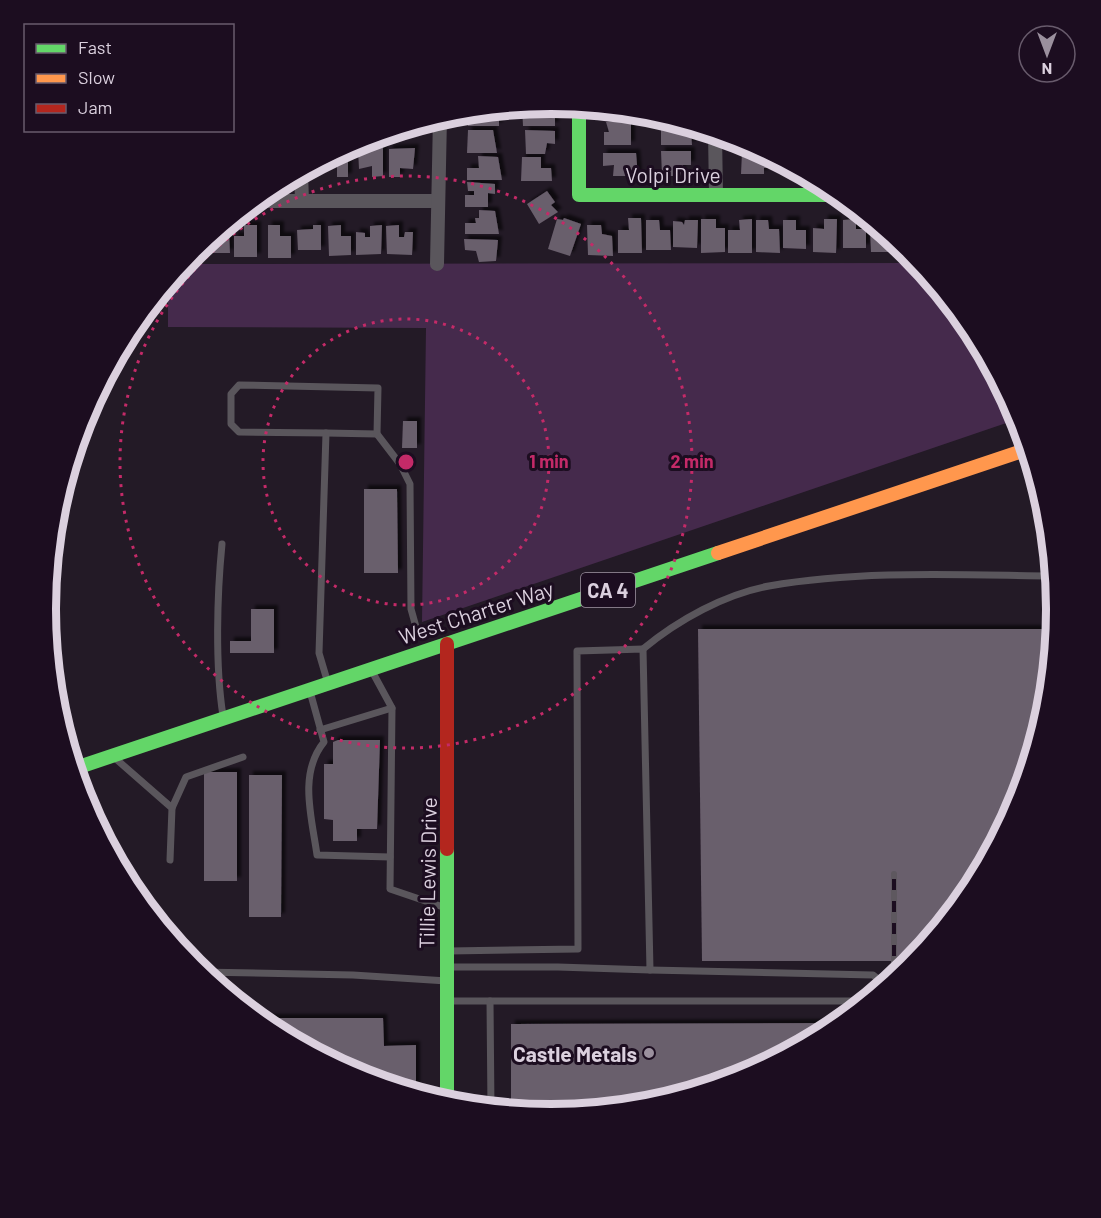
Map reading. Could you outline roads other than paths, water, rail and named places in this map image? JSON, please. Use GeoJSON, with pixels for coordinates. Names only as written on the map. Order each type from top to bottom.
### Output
{"type":"FeatureCollection","features":[{"type":"Feature","properties":{"kind":"main road","name":"Volpi Drive"},"geometry":{"type":"LineString","coordinates":[[579,115],[579,195],[823,195]]}},
{"type":"Feature","properties":{"kind":"main road","name":"West Charter Way"},"geometry":{"type":"LineString","coordinates":[[81,766],[1020,452]]}},
{"type":"Feature","properties":{"kind":"main road","name":"Tillie Lewis Drive"},"geometry":{"type":"LineString","coordinates":[[447,644],[447,1092]]}},
{"type":"Feature","properties":{"kind":"street"},"geometry":{"type":"LineString","coordinates":[[437,264],[440,127]]}},
{"type":"Feature","properties":{"kind":"street"},"geometry":{"type":"LineString","coordinates":[[715,142],[716,195]]}},
{"type":"Feature","properties":{"kind":"street"},"geometry":{"type":"LineString","coordinates":[[302,181],[302,201]]}},
{"type":"Feature","properties":{"kind":"street"},"geometry":{"type":"LineString","coordinates":[[270,201],[438,201]]}},
{"type":"Feature","properties":{"kind":"lane"},"geometry":{"type":"LineString","coordinates":[[377,434],[238,432],[231,424],[231,394],[238,385],[378,388],[377,434],[400,464],[410,484],[411,609],[416,627]]}},
{"type":"Feature","properties":{"kind":"lane"},"geometry":{"type":"LineString","coordinates":[[326,433],[319,653],[327,683]]}},
{"type":"Feature","properties":{"kind":"lane"},"geometry":{"type":"LineString","coordinates":[[222,544],[218,584],[219,692],[224,718]]}},
{"type":"Feature","properties":{"kind":"lane"},"geometry":{"type":"LineString","coordinates":[[447,951],[578,949],[577,651],[643,649],[669,627],[725,601],[768,586],[888,575],[1044,576]]}},
{"type":"Feature","properties":{"kind":"lane"},"geometry":{"type":"LineString","coordinates":[[643,649],[650,970]]}},
{"type":"Feature","properties":{"kind":"lane"},"geometry":{"type":"LineString","coordinates":[[370,668],[392,708],[390,889],[447,909]]}},
{"type":"Feature","properties":{"kind":"lane"},"geometry":{"type":"LineString","coordinates":[[309,689],[324,742],[314,753],[307,786],[317,855],[390,857]]}},
{"type":"Feature","properties":{"kind":"lane"},"geometry":{"type":"LineString","coordinates":[[320,730],[392,708]]}},
{"type":"Feature","properties":{"kind":"lane"},"geometry":{"type":"LineString","coordinates":[[112,756],[172,807]]}},
{"type":"Feature","properties":{"kind":"lane"},"geometry":{"type":"LineString","coordinates":[[170,860],[172,807],[186,777],[243,757]]}},
{"type":"Feature","properties":{"kind":"lane"},"geometry":{"type":"LineString","coordinates":[[214,972],[447,974],[558,967],[873,975],[879,979]]}},
{"type":"Feature","properties":{"kind":"lane"},"geometry":{"type":"LineString","coordinates":[[447,1001],[853,1001]]}},
{"type":"Feature","properties":{"kind":"lane"},"geometry":{"type":"LineString","coordinates":[[490,1001],[491,1100]]}},
{"type":"Feature","properties":{"kind":"railway"},"geometry":{"type":"LineString","coordinates":[[894,874],[894,965]]}},
{"type":"Feature","properties":{"kind":"place","name":"Castle Metals"},"geometry":{"type":"Point","coordinates":[649,1053]}}]}
